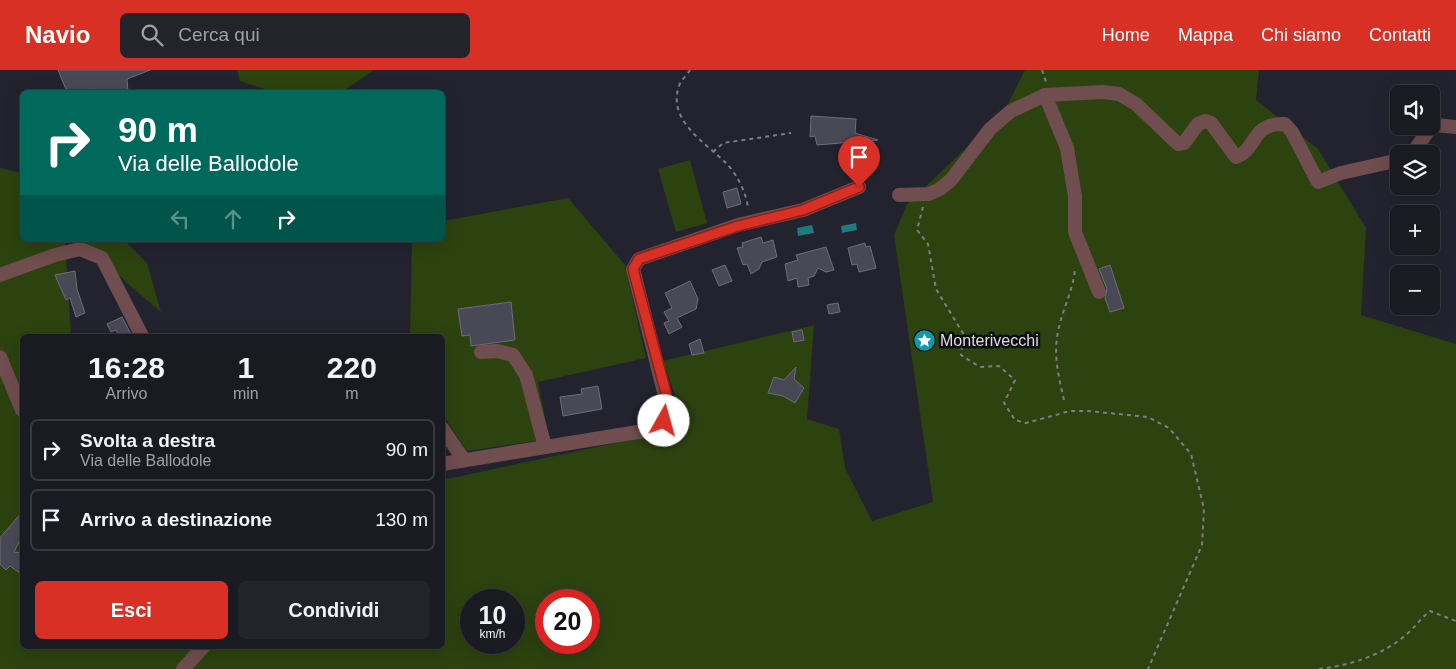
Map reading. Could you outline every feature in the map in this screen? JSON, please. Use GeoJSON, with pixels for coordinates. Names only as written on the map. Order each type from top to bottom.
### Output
{"type":"FeatureCollection","features":[{"type":"Feature","properties":{"kind":"lane"},"geometry":{"type":"LineString","coordinates":[[899,195],[929,194],[952,180],[990,130],[1011,111],[1045,95],[1103,92],[1119,94],[1136,104],[1178,144],[1184,143],[1198,124],[1205,121],[1211,123],[1236,157],[1242,155],[1258,133],[1272,124],[1285,124],[1292,132],[1318,182],[1341,173],[1390,162]]}},
{"type":"Feature","properties":{"kind":"lane"},"geometry":{"type":"LineString","coordinates":[[1045,95],[1067,148],[1075,196],[1075,232],[1099,292]]}},
{"type":"Feature","properties":{"kind":"lane"},"geometry":{"type":"LineString","coordinates":[[1418,145],[1428,131],[1435,125],[1456,127]]}},
{"type":"Feature","properties":{"kind":"lane"},"geometry":{"type":"LineString","coordinates":[[445,463],[656,430],[664,421],[668,408],[666,393],[633,269],[639,259],[747,223],[803,210],[859,187]]}},
{"type":"Feature","properties":{"kind":"lane"},"geometry":{"type":"LineString","coordinates":[[0,274],[80,249],[102,258],[141,334]]}},
{"type":"Feature","properties":{"kind":"lane"},"geometry":{"type":"LineString","coordinates":[[481,352],[497,351],[513,355],[526,375],[545,447]]}},
{"type":"Feature","properties":{"kind":"lane"},"geometry":{"type":"LineString","coordinates":[[0,357],[20,405]]}},
{"type":"Feature","properties":{"kind":"lane"},"geometry":{"type":"LineString","coordinates":[[445,432],[464,460]]}},
{"type":"Feature","properties":{"kind":"lane"},"geometry":{"type":"LineString","coordinates":[[184,669],[201,649]]}},
{"type":"Feature","properties":{"kind":"path"},"geometry":{"type":"LineString","coordinates":[[690,70],[679,85],[678,110],[690,132],[727,164],[744,192],[748,206],[747,223]]}},
{"type":"Feature","properties":{"kind":"path"},"geometry":{"type":"LineString","coordinates":[[712,153],[723,144],[791,133]]}},
{"type":"Feature","properties":{"kind":"path"},"geometry":{"type":"LineString","coordinates":[[929,194],[921,212],[917,230],[928,244],[936,289],[964,335],[961,355],[980,367],[999,366],[1015,380],[1004,403],[1015,420],[1026,423],[1070,412],[1088,410],[1148,417],[1169,428],[1191,454],[1204,509],[1202,545],[1148,669]]}},
{"type":"Feature","properties":{"kind":"path"},"geometry":{"type":"LineString","coordinates":[[1064,400],[1055,357],[1058,332],[1074,280],[1075,264]]}},
{"type":"Feature","properties":{"kind":"path"},"geometry":{"type":"LineString","coordinates":[[1319,669],[1374,656],[1395,644],[1410,632],[1418,620],[1430,612],[1456,621]]}},
{"type":"Feature","properties":{"kind":"shaded area"},"geometry":{"type":"Polygon","coordinates":[[[237,70],[374,70],[344,90],[268,90],[240,81],[237,70]]]}},
{"type":"Feature","properties":{"kind":"shaded area"},"geometry":{"type":"Polygon","coordinates":[[[1025,70],[1259,70],[1256,100],[1318,149],[1366,228],[1361,315],[1456,344],[1456,669],[0,669],[0,168],[20,173],[20,242],[65,242],[71,334],[20,334],[20,649],[445,649],[445,480],[671,431],[679,407],[663,361],[814,325],[807,419],[839,429],[845,468],[872,521],[933,502],[894,235],[907,204],[1004,112],[1025,70]]]}},
{"type":"Feature","properties":{"kind":"shaded area"},"geometry":{"type":"Polygon","coordinates":[[[690,160],[707,223],[676,232],[658,169],[690,160]]]}},
{"type":"Feature","properties":{"kind":"shaded area"},"geometry":{"type":"Polygon","coordinates":[[[568,198],[625,265],[646,358],[538,382],[549,439],[467,451],[445,418],[445,334],[410,334],[412,242],[445,242],[445,221],[568,198]]]}},
{"type":"Feature","properties":{"kind":"shaded area"},"geometry":{"type":"Polygon","coordinates":[[[856,223],[857,230],[842,233],[841,226],[856,223]]]}},
{"type":"Feature","properties":{"kind":"shaded area"},"geometry":{"type":"Polygon","coordinates":[[[812,225],[814,233],[798,236],[797,228],[812,225]]]}},
{"type":"Feature","properties":{"kind":"shaded area"},"geometry":{"type":"Polygon","coordinates":[[[79,242],[126,242],[147,263],[161,312],[79,242]]]}},
{"type":"Feature","properties":{"kind":"building"},"geometry":{"type":"Polygon","coordinates":[[[58,70],[150,70],[127,79],[128,90],[66,90],[58,70]]]}},
{"type":"Feature","properties":{"kind":"building"},"geometry":{"type":"Polygon","coordinates":[[[811,116],[856,119],[855,133],[878,140],[817,145],[815,136],[810,137],[811,116]]]}},
{"type":"Feature","properties":{"kind":"building"},"geometry":{"type":"Polygon","coordinates":[[[737,188],[741,204],[727,208],[723,192],[737,188]]]}},
{"type":"Feature","properties":{"kind":"building"},"geometry":{"type":"Polygon","coordinates":[[[761,237],[763,243],[773,240],[777,257],[762,262],[759,269],[751,274],[747,264],[743,265],[737,248],[743,247],[742,243],[761,237]]]}},
{"type":"Feature","properties":{"kind":"building"},"geometry":{"type":"Polygon","coordinates":[[[865,243],[866,247],[870,246],[876,268],[859,272],[857,264],[852,265],[848,248],[865,243]]]}},
{"type":"Feature","properties":{"kind":"building"},"geometry":{"type":"Polygon","coordinates":[[[826,247],[834,270],[826,272],[818,268],[814,276],[808,278],[809,285],[798,287],[797,278],[788,281],[785,264],[798,260],[796,255],[826,247]]]}},
{"type":"Feature","properties":{"kind":"building"},"geometry":{"type":"Polygon","coordinates":[[[725,265],[732,281],[719,286],[712,270],[725,265]]]}},
{"type":"Feature","properties":{"kind":"building"},"geometry":{"type":"Polygon","coordinates":[[[1110,265],[1124,308],[1110,312],[1105,298],[1107,289],[1099,269],[1110,265]]]}},
{"type":"Feature","properties":{"kind":"building"},"geometry":{"type":"Polygon","coordinates":[[[75,271],[77,289],[85,313],[76,317],[70,298],[66,300],[55,275],[75,271]]]}},
{"type":"Feature","properties":{"kind":"building"},"geometry":{"type":"Polygon","coordinates":[[[690,281],[698,299],[696,309],[677,318],[682,327],[669,334],[664,323],[669,321],[664,312],[672,308],[665,293],[690,281]]]}},
{"type":"Feature","properties":{"kind":"building"},"geometry":{"type":"Polygon","coordinates":[[[511,302],[515,340],[471,346],[470,335],[462,336],[458,309],[511,302]]]}},
{"type":"Feature","properties":{"kind":"building"},"geometry":{"type":"Polygon","coordinates":[[[838,303],[840,312],[829,314],[827,305],[838,303]]]}},
{"type":"Feature","properties":{"kind":"building"},"geometry":{"type":"Polygon","coordinates":[[[122,317],[131,334],[118,334],[116,330],[111,332],[107,324],[122,317]]]}},
{"type":"Feature","properties":{"kind":"building"},"geometry":{"type":"Polygon","coordinates":[[[802,330],[804,340],[794,342],[792,332],[802,330]]]}},
{"type":"Feature","properties":{"kind":"building"},"geometry":{"type":"Polygon","coordinates":[[[700,339],[704,353],[692,355],[689,344],[700,339]]]}},
{"type":"Feature","properties":{"kind":"building"},"geometry":{"type":"Polygon","coordinates":[[[796,367],[794,379],[804,388],[795,403],[783,396],[768,393],[774,377],[784,380],[796,367]]]}},
{"type":"Feature","properties":{"kind":"building"},"geometry":{"type":"Polygon","coordinates":[[[598,386],[602,409],[563,416],[560,397],[582,394],[581,389],[598,386]]]}},
{"type":"Feature","properties":{"kind":"building"},"geometry":{"type":"Polygon","coordinates":[[[20,514],[20,540],[14,552],[20,553],[20,573],[10,566],[6,570],[0,564],[0,538],[20,514]]]}},
{"type":"Feature","properties":{"kind":"place","name":"Monterivecchi"},"geometry":{"type":"Point","coordinates":[924,340]}},
{"type":"Feature","properties":{"kind":"route"},"geometry":{"type":"LineString","coordinates":[[664,421],[668,408],[666,393],[633,269],[639,259],[738,226],[803,210],[859,187]]}}]}
